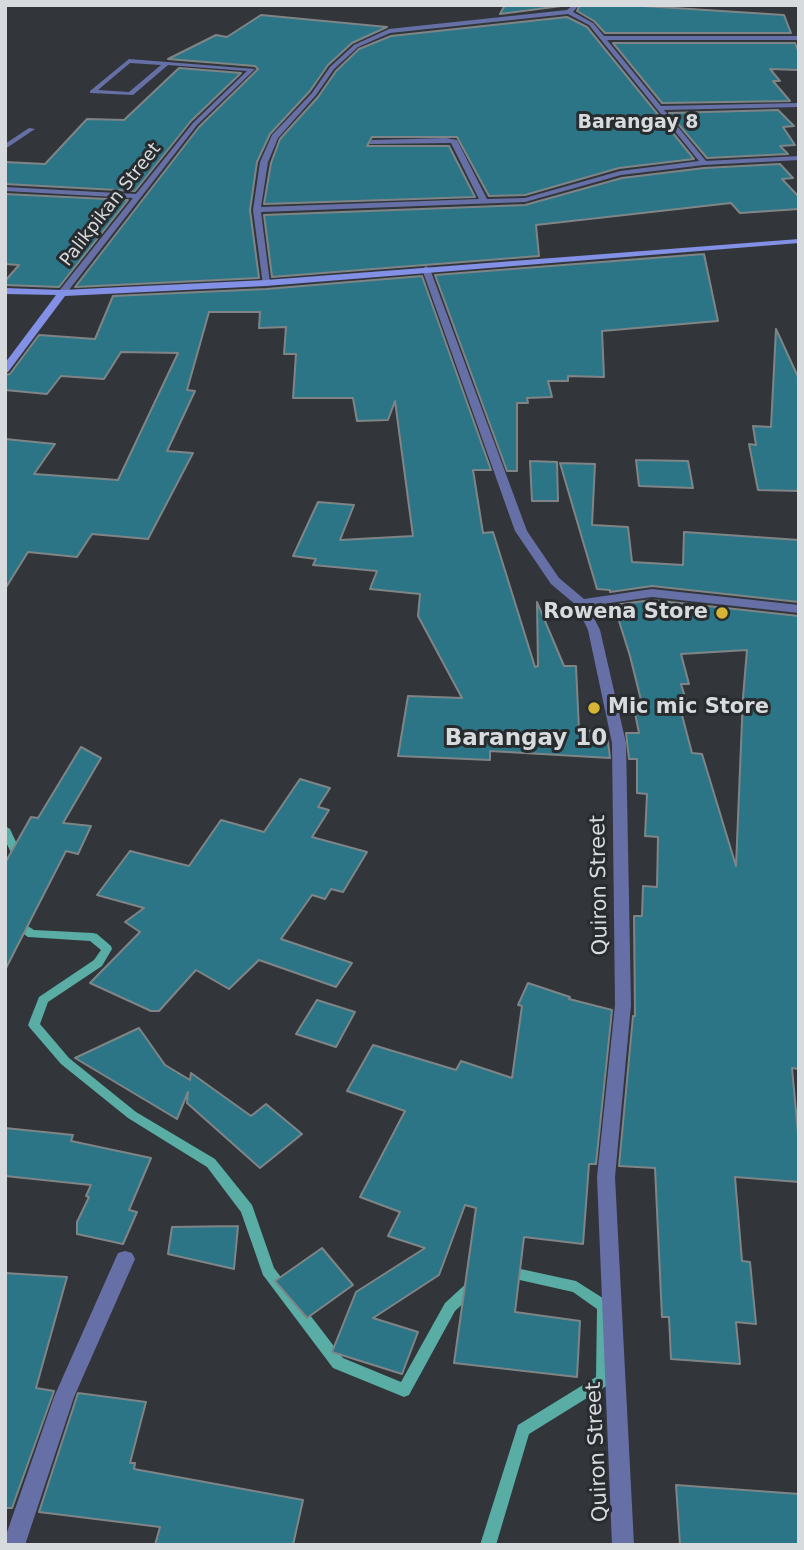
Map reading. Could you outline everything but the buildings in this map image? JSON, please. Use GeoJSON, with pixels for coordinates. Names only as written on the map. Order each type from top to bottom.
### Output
{"type":"FeatureCollection","features":[{"type":"Feature","properties":{"kind":"street"},"geometry":{"type":"LineString","coordinates":[[569,12],[576,5]]}},
{"type":"Feature","properties":{"kind":"street"},"geometry":{"type":"LineString","coordinates":[[266,283],[257,209],[264,162],[275,137],[314,94],[332,68],[356,46],[389,31],[569,12],[591,24],[662,108],[704,163]]}},
{"type":"Feature","properties":{"kind":"street"},"geometry":{"type":"LineString","coordinates":[[603,38],[799,38]]}},
{"type":"Feature","properties":{"kind":"street"},"geometry":{"type":"LineString","coordinates":[[129,61],[166,64],[131,94],[92,92],[129,61]]}},
{"type":"Feature","properties":{"kind":"street","name":"Palikpikan Street"},"geometry":{"type":"LineString","coordinates":[[5,370],[136,196],[195,124],[252,69],[166,64]]}},
{"type":"Feature","properties":{"kind":"street"},"geometry":{"type":"LineString","coordinates":[[662,108],[799,104]]}},
{"type":"Feature","properties":{"kind":"street"},"geometry":{"type":"LineString","coordinates":[[5,147],[31,129]]}},
{"type":"Feature","properties":{"kind":"street"},"geometry":{"type":"LineString","coordinates":[[372,142],[454,142],[484,201]]}},
{"type":"Feature","properties":{"kind":"street"},"geometry":{"type":"LineString","coordinates":[[257,209],[525,200],[620,173],[704,163],[799,158]]}},
{"type":"Feature","properties":{"kind":"street"},"geometry":{"type":"LineString","coordinates":[[5,188],[136,196]]}},
{"type":"Feature","properties":{"kind":"street"},"geometry":{"type":"LineString","coordinates":[[5,291],[62,293],[266,283],[799,242]]}},
{"type":"Feature","properties":{"kind":"street","name":"Quiron Street"},"geometry":{"type":"LineString","coordinates":[[426,269],[521,531],[555,581],[581,603],[594,630],[619,743],[623,1005],[606,1177],[623,1545]]}},
{"type":"Feature","properties":{"kind":"street"},"geometry":{"type":"LineString","coordinates":[[581,603],[652,593],[799,609]]}},
{"type":"Feature","properties":{"kind":"street"},"geometry":{"type":"LineString","coordinates":[[14,1545],[64,1397],[125,1259]]}},
{"type":"Feature","properties":{"kind":"waterway"},"geometry":{"type":"LineString","coordinates":[[5,829],[18,857]]}},
{"type":"Feature","properties":{"kind":"waterway"},"geometry":{"type":"LineString","coordinates":[[15,922],[32,934],[93,937],[107,949],[98,963],[43,1000],[34,1025],[65,1061],[132,1115],[211,1163],[247,1209],[268,1271],[338,1363],[404,1390],[450,1307],[474,1285]]}},
{"type":"Feature","properties":{"kind":"waterway"},"geometry":{"type":"LineString","coordinates":[[488,1545],[523,1430],[603,1380],[604,1306],[576,1287],[507,1272]]}},
{"type":"Feature","properties":{"kind":"place","name":"Rowena Store"},"geometry":{"type":"Point","coordinates":[722,613]}},
{"type":"Feature","properties":{"kind":"place","name":"Mic mic Store"},"geometry":{"type":"Point","coordinates":[594,708]}},
{"type":"Feature","properties":{"kind":"district","name":"Barangay 8"},"geometry":{"type":"Point","coordinates":[638,123]}},
{"type":"Feature","properties":{"kind":"district","name":"Barangay 10"},"geometry":{"type":"Point","coordinates":[526,739]}}]}
